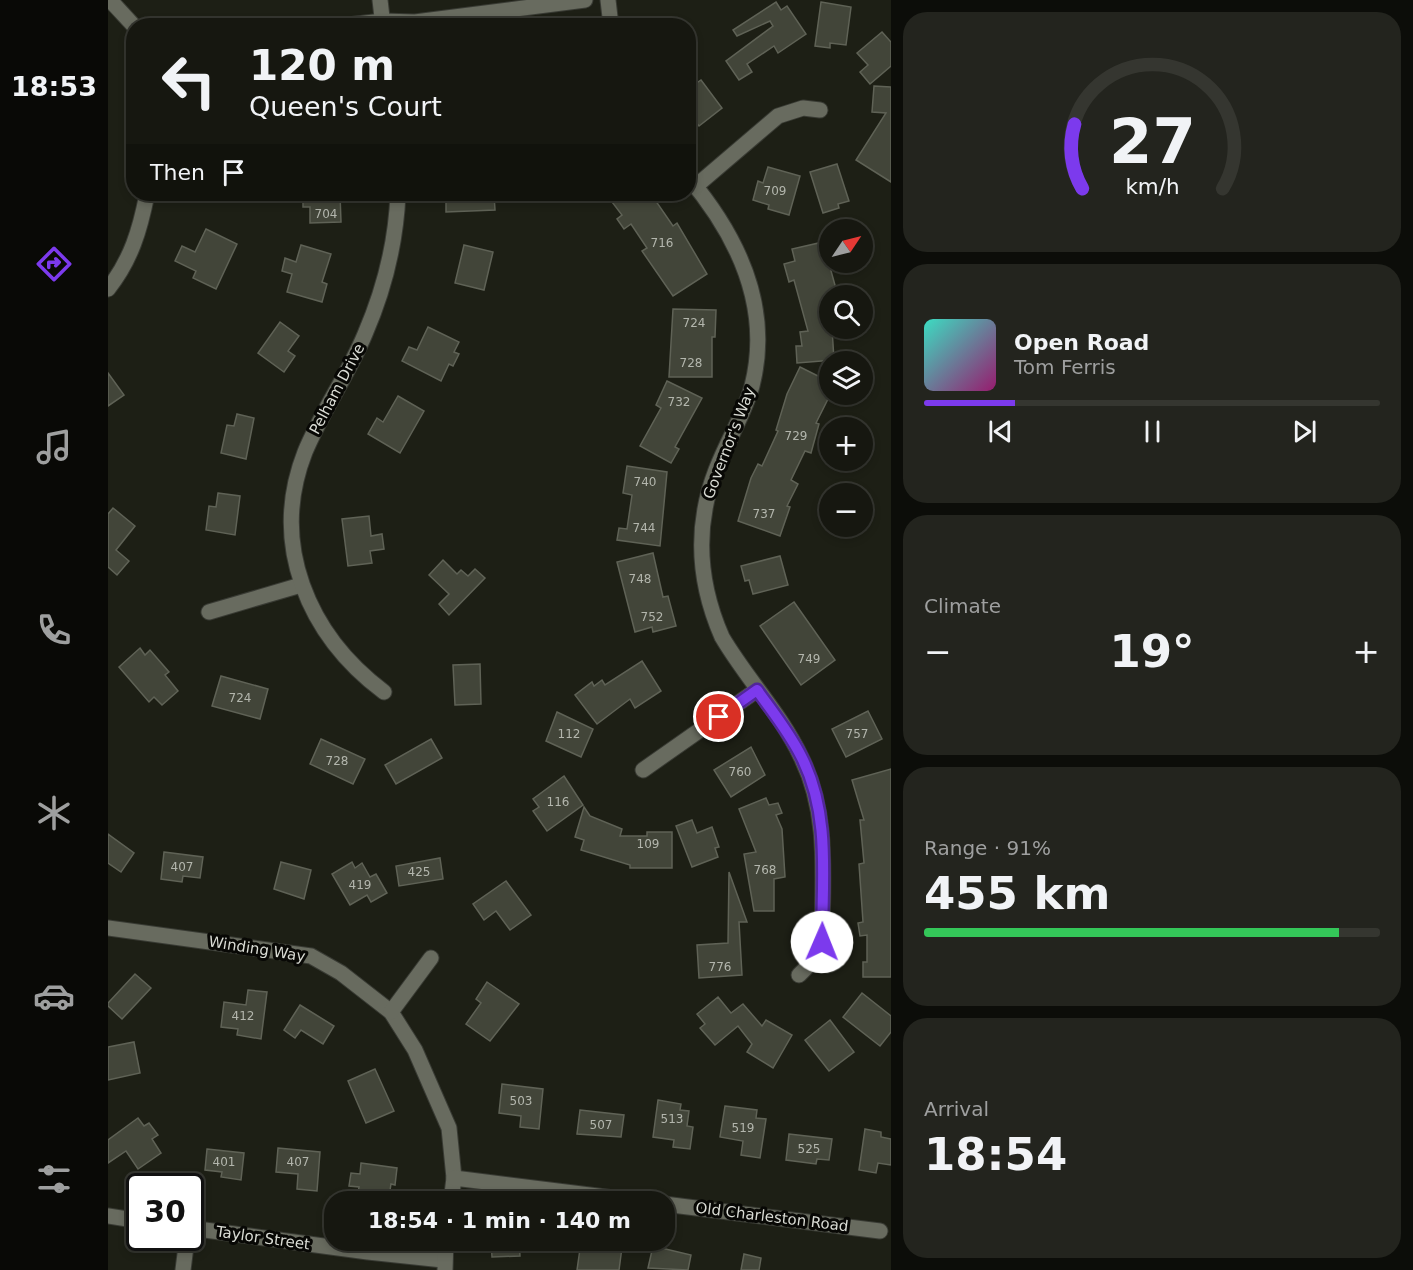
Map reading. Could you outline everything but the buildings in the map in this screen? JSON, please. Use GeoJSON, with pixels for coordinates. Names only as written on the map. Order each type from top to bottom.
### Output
{"type":"FeatureCollection","features":[{"type":"Feature","properties":{"kind":"street"},"geometry":{"type":"LineString","coordinates":[[110,0],[127,18]]}},
{"type":"Feature","properties":{"kind":"street"},"geometry":{"type":"LineString","coordinates":[[380,0],[382,18]]}},
{"type":"Feature","properties":{"kind":"street"},"geometry":{"type":"LineString","coordinates":[[446,18],[585,0]]}},
{"type":"Feature","properties":{"kind":"street"},"geometry":{"type":"LineString","coordinates":[[608,0],[610,18]]}},
{"type":"Feature","properties":{"kind":"street"},"geometry":{"type":"LineString","coordinates":[[696,178],[778,116],[803,108],[820,110]]}},
{"type":"Feature","properties":{"kind":"street","name":"Governor's Way"},"geometry":{"type":"LineString","coordinates":[[696,186],[715,210],[735,243],[750,285],[756,312],[756,361],[752,387],[708,496],[701,552],[704,585],[714,617],[736,661],[801,755],[814,789],[822,826],[822,942],[817,957],[799,975]]}},
{"type":"Feature","properties":{"kind":"street"},"geometry":{"type":"LineString","coordinates":[[108,289],[130,257],[139,235],[146,201]]}},
{"type":"Feature","properties":{"kind":"street","name":"Pelham Drive"},"geometry":{"type":"LineString","coordinates":[[384,692],[347,660],[311,610],[301,585],[292,536],[294,500],[300,469],[315,429],[349,370],[374,312],[395,233],[397,201]]}},
{"type":"Feature","properties":{"kind":"street"},"geometry":{"type":"LineString","coordinates":[[209,612],[301,585]]}},
{"type":"Feature","properties":{"kind":"street"},"geometry":{"type":"LineString","coordinates":[[643,770],[757,690]]}},
{"type":"Feature","properties":{"kind":"street","name":"Winding Way"},"geometry":{"type":"LineString","coordinates":[[108,928],[311,956],[341,974],[391,1011],[415,1050],[449,1128],[454,1178],[452,1191]]}},
{"type":"Feature","properties":{"kind":"street"},"geometry":{"type":"LineString","coordinates":[[391,1011],[431,958]]}},
{"type":"Feature","properties":{"kind":"street"},"geometry":{"type":"LineString","coordinates":[[454,1178],[558,1191]]}},
{"type":"Feature","properties":{"kind":"street","name":"Old Charleston Road"},"geometry":{"type":"LineString","coordinates":[[675,1205],[880,1231]]}},
{"type":"Feature","properties":{"kind":"street"},"geometry":{"type":"LineString","coordinates":[[108,1216],[126,1219]]}},
{"type":"Feature","properties":{"kind":"street","name":"Taylor Street"},"geometry":{"type":"LineString","coordinates":[[204,1230],[368,1252],[444,1265]]}},
{"type":"Feature","properties":{"kind":"street"},"geometry":{"type":"LineString","coordinates":[[183,1270],[185,1251]]}},
{"type":"Feature","properties":{"kind":"route"},"geometry":{"type":"LineString","coordinates":[[719,717],[757,690],[801,755],[818,800],[822,826],[822,942]]}}]}
